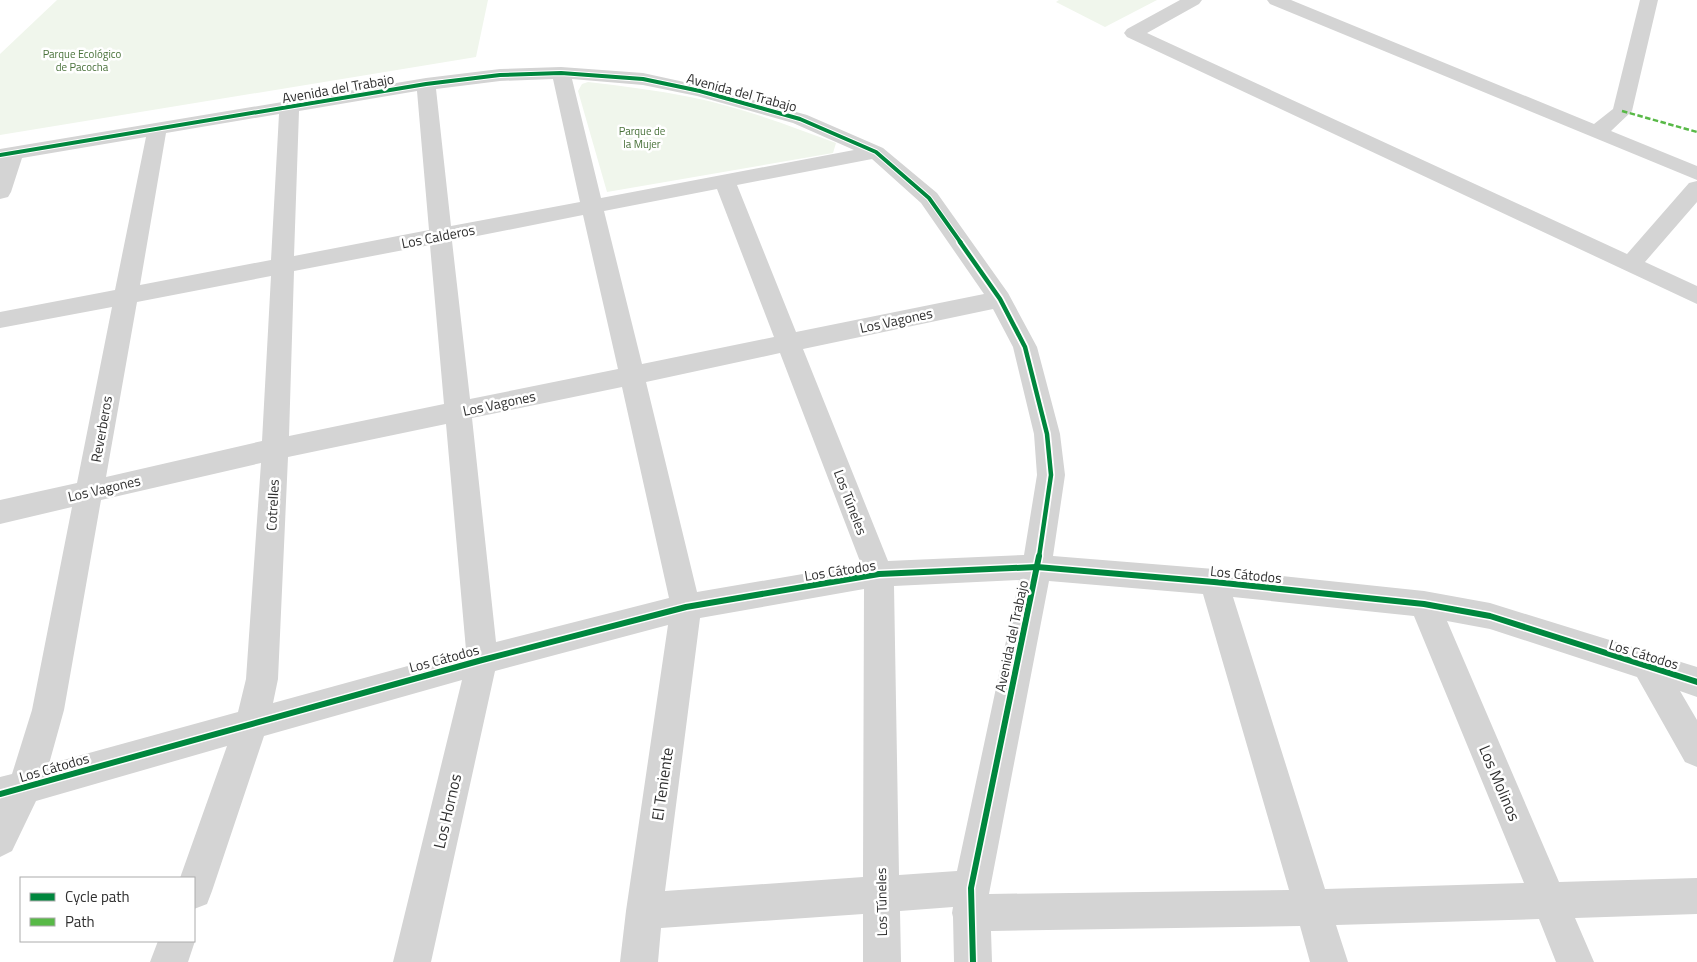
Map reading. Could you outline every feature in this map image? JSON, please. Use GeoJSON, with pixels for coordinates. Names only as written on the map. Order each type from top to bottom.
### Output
{"type":"FeatureCollection","features":[{"type":"Feature","properties":{"kind":"street"},"geometry":{"type":"LineString","coordinates":[[1193,0],[1133,33],[1697,296]]}},
{"type":"Feature","properties":{"kind":"street"},"geometry":{"type":"LineString","coordinates":[[1276,0],[1697,174]]}},
{"type":"Feature","properties":{"kind":"street"},"geometry":{"type":"LineString","coordinates":[[1596,133],[1622,112],[1649,0]]}},
{"type":"Feature","properties":{"kind":"street"},"geometry":{"type":"LineString","coordinates":[[561,73],[686,607]]}},
{"type":"Feature","properties":{"kind":"street","name":"Avenida del Trabajo"},"geometry":{"type":"LineString","coordinates":[[6,154],[426,84],[500,75],[561,73],[643,79],[700,90],[800,119],[876,152],[929,198],[1000,299],[1025,347],[1047,434],[1051,475],[1037,566],[970,900],[973,962]]}},
{"type":"Feature","properties":{"kind":"street","name":"Los Hornos"},"geometry":{"type":"LineString","coordinates":[[412,962],[482,660],[426,84]]}},
{"type":"Feature","properties":{"kind":"street","name":"Cotrelles"},"geometry":{"type":"LineString","coordinates":[[195,888],[252,722],[262,679],[275,450],[289,108]]}},
{"type":"Feature","properties":{"kind":"street","name":"Reverberos"},"geometry":{"type":"LineString","coordinates":[[0,839],[13,790],[48,710],[156,130]]}},
{"type":"Feature","properties":{"kind":"street","name":"Los Calderos"},"geometry":{"type":"LineString","coordinates":[[0,320],[876,152]]}},
{"type":"Feature","properties":{"kind":"street"},"geometry":{"type":"LineString","coordinates":[[0,192],[6,154]]}},
{"type":"Feature","properties":{"kind":"street","name":"Los Túneles"},"geometry":{"type":"LineString","coordinates":[[725,181],[879,574],[882,962]]}},
{"type":"Feature","properties":{"kind":"street"},"geometry":{"type":"LineString","coordinates":[[1631,264],[1697,188]]}},
{"type":"Feature","properties":{"kind":"street","name":"Los Vagones"},"geometry":{"type":"LineString","coordinates":[[0,512],[458,411],[1000,299]]}},
{"type":"Feature","properties":{"kind":"street","name":"Los Cátodos"},"geometry":{"type":"LineString","coordinates":[[13,790],[252,722],[686,607],[879,574],[1037,566],[1424,604],[1490,616],[1697,682]]}},
{"type":"Feature","properties":{"kind":"street"},"geometry":{"type":"LineString","coordinates":[[1214,582],[1329,962]]}},
{"type":"Feature","properties":{"kind":"street","name":"Los Molinos"},"geometry":{"type":"LineString","coordinates":[[1424,604],[1575,962]]}},
{"type":"Feature","properties":{"kind":"street","name":"El Teniente"},"geometry":{"type":"LineString","coordinates":[[639,962],[644,911],[686,607]]}},
{"type":"Feature","properties":{"kind":"street"},"geometry":{"type":"LineString","coordinates":[[1649,668],[1697,751]]}},
{"type":"Feature","properties":{"kind":"street"},"geometry":{"type":"LineString","coordinates":[[644,911],[881,896],[970,900],[1312,908],[1697,896]]}},
{"type":"Feature","properties":{"kind":"street"},"geometry":{"type":"LineString","coordinates":[[169,962],[176,942]]}},
{"type":"Feature","properties":{"kind":"green space","name":"Parque Ecológico de Pacocha"},"geometry":{"type":"Polygon","coordinates":[[[57,0],[488,0],[476,57],[0,135],[0,54],[57,0]]]}},
{"type":"Feature","properties":{"kind":"green space"},"geometry":{"type":"Polygon","coordinates":[[[1059,0],[1157,0],[1105,27],[1056,2],[1059,0]]]}},
{"type":"Feature","properties":{"kind":"green space","name":"Parque de la Mujer"},"geometry":{"type":"Polygon","coordinates":[[[588,82],[652,90],[709,101],[764,117],[836,143],[833,153],[607,192],[578,91],[582,84],[588,82]]]}},
{"type":"Feature","properties":{"kind":"marked path"},"geometry":{"type":"LineString","coordinates":[[1622,111],[1697,132]]}},
{"type":"Feature","properties":{"kind":"cycle path"},"geometry":{"type":"LineString","coordinates":[[0,155],[426,84],[500,75],[561,73],[643,79],[700,91],[800,119],[876,152],[929,198],[1000,299],[1025,347],[1047,434],[1051,475],[1037,567],[971,888],[973,962]]}},
{"type":"Feature","properties":{"kind":"cycle path"},"geometry":{"type":"LineString","coordinates":[[0,794],[482,660],[686,607],[879,574],[1037,567],[1214,582],[1424,604],[1490,616],[1697,682]]}}]}
